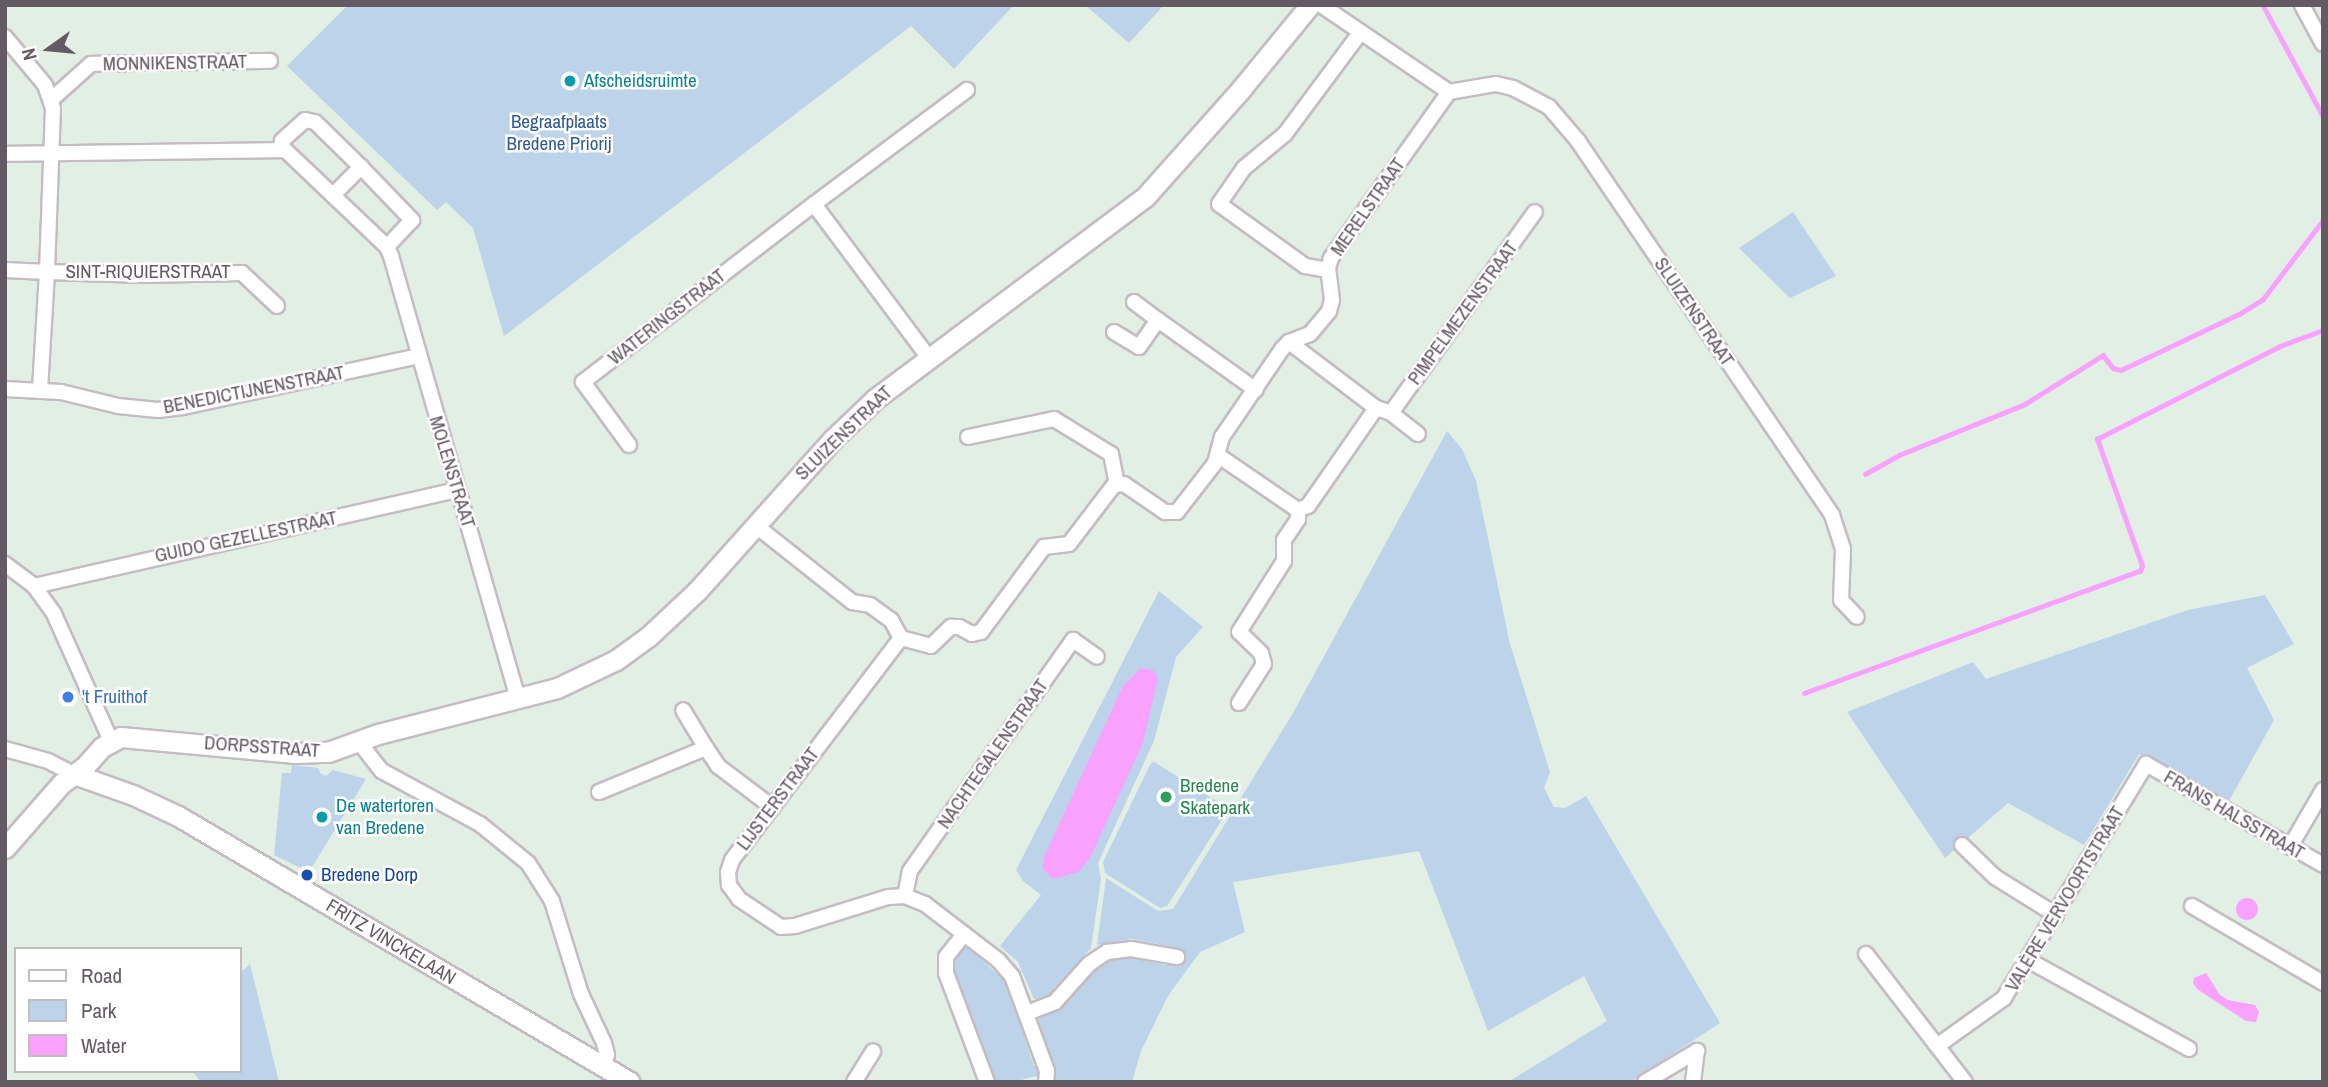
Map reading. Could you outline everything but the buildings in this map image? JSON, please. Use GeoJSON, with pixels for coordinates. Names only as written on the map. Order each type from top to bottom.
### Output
{"type":"FeatureCollection","features":[{"type":"Feature","properties":{"kind":"street","name":"SLUIZENSTRAAT"},"geometry":{"type":"LineString","coordinates":[[359,742],[566,684],[629,651],[697,591],[855,417],[929,358],[1145,197],[1242,88],[1310,5]]}},
{"type":"Feature","properties":{"kind":"street"},"geometry":{"type":"LineString","coordinates":[[1321,5],[1449,92]]}},
{"type":"Feature","properties":{"kind":"street"},"geometry":{"type":"LineString","coordinates":[[2302,5],[2323,44]]}},
{"type":"Feature","properties":{"kind":"street"},"geometry":{"type":"LineString","coordinates":[[1328,270],[1306,266],[1219,204],[1244,168],[1285,134],[1360,33]]}},
{"type":"Feature","properties":{"kind":"street"},"geometry":{"type":"LineString","coordinates":[[5,37],[46,85],[52,99],[52,155],[40,389]]}},
{"type":"Feature","properties":{"kind":"street","name":"MONNIKENSTRAAT"},"geometry":{"type":"LineString","coordinates":[[52,99],[91,64],[270,61]]}},
{"type":"Feature","properties":{"kind":"street","name":"SLUIZENSTRAAT"},"geometry":{"type":"LineString","coordinates":[[1449,92],[1496,84],[1513,89],[1549,107],[1578,141],[1832,514],[1843,549],[1841,600],[1857,617]]}},
{"type":"Feature","properties":{"kind":"street","name":"WATERINGSTRAAT"},"geometry":{"type":"LineString","coordinates":[[629,445],[583,382],[967,90]]}},
{"type":"Feature","properties":{"kind":"street","name":"MERELSTRAAT"},"geometry":{"type":"LineString","coordinates":[[1117,484],[1129,486],[1165,512],[1180,510],[1219,456],[1222,437],[1289,342],[1313,332],[1329,311],[1332,299],[1328,270],[1336,249],[1449,92]]}},
{"type":"Feature","properties":{"kind":"street"},"geometry":{"type":"LineString","coordinates":[[309,120],[361,167],[412,220],[387,247],[284,150],[282,141],[301,122],[309,120]]}},
{"type":"Feature","properties":{"kind":"street"},"geometry":{"type":"LineString","coordinates":[[5,154],[284,150]]}},
{"type":"Feature","properties":{"kind":"street"},"geometry":{"type":"LineString","coordinates":[[332,195],[361,167]]}},
{"type":"Feature","properties":{"kind":"street"},"geometry":{"type":"LineString","coordinates":[[814,204],[929,358]]}},
{"type":"Feature","properties":{"kind":"street","name":"PIMPELMEZENSTRAAT"},"geometry":{"type":"LineString","coordinates":[[1391,414],[1535,212]]}},
{"type":"Feature","properties":{"kind":"street","name":"MOLENSTRAAT"},"geometry":{"type":"LineString","coordinates":[[387,247],[518,698]]}},
{"type":"Feature","properties":{"kind":"street"},"geometry":{"type":"LineString","coordinates":[[5,270],[47,272]]}},
{"type":"Feature","properties":{"kind":"street","name":"SINT-RIQUIERSTRAAT"},"geometry":{"type":"LineString","coordinates":[[47,272],[144,275],[242,273],[276,306]]}},
{"type":"Feature","properties":{"kind":"street"},"geometry":{"type":"LineString","coordinates":[[1134,302],[1256,390]]}},
{"type":"Feature","properties":{"kind":"street"},"geometry":{"type":"LineString","coordinates":[[1114,332],[1139,347],[1158,320]]}},
{"type":"Feature","properties":{"kind":"street"},"geometry":{"type":"LineString","coordinates":[[1289,342],[1376,408],[1391,414],[1419,434]]}},
{"type":"Feature","properties":{"kind":"street","name":"BENEDICTIJNENSTRAAT"},"geometry":{"type":"LineString","coordinates":[[5,389],[40,389],[118,406],[158,410],[183,407],[419,356]]}},
{"type":"Feature","properties":{"kind":"street"},"geometry":{"type":"LineString","coordinates":[[1298,510],[1308,506],[1376,408]]}},
{"type":"Feature","properties":{"kind":"street"},"geometry":{"type":"LineString","coordinates":[[755,525],[852,602],[870,605],[891,620],[901,638],[931,646],[953,627],[972,634],[981,632],[1044,547],[1069,544],[1111,488],[1117,484],[1111,454],[1046,414],[968,437]]}},
{"type":"Feature","properties":{"kind":"street"},"geometry":{"type":"LineString","coordinates":[[1219,456],[1298,510]]}},
{"type":"Feature","properties":{"kind":"street","name":"GUIDO GEZELLESTRAAT"},"geometry":{"type":"LineString","coordinates":[[34,586],[458,490]]}},
{"type":"Feature","properties":{"kind":"street"},"geometry":{"type":"LineString","coordinates":[[1239,703],[1264,664],[1261,653],[1239,632],[1284,561],[1284,540],[1298,519],[1298,510]]}},
{"type":"Feature","properties":{"kind":"street"},"geometry":{"type":"LineString","coordinates":[[5,564],[34,586],[50,607],[69,643],[111,741],[54,790],[5,848]]}},
{"type":"Feature","properties":{"kind":"street","name":"LIJSTERSTRAAT"},"geometry":{"type":"LineString","coordinates":[[901,638],[733,860],[728,874],[735,896],[770,923],[792,927],[884,897],[905,896]]}},
{"type":"Feature","properties":{"kind":"street","name":"NACHTEGALENSTRAAT"},"geometry":{"type":"LineString","coordinates":[[905,896],[910,871],[1073,640],[1097,657]]}},
{"type":"Feature","properties":{"kind":"street"},"geometry":{"type":"LineString","coordinates":[[683,710],[718,766],[772,807]]}},
{"type":"Feature","properties":{"kind":"street","name":"DORPSSTRAAT"},"geometry":{"type":"LineString","coordinates":[[111,741],[121,737],[144,737],[313,753],[341,749],[359,742]]}},
{"type":"Feature","properties":{"kind":"street"},"geometry":{"type":"LineString","coordinates":[[359,742],[382,771],[480,824],[502,839],[528,863],[552,901],[581,994],[604,1043],[607,1055],[603,1067]]}},
{"type":"Feature","properties":{"kind":"street"},"geometry":{"type":"LineString","coordinates":[[599,792],[706,748]]}},
{"type":"Feature","properties":{"kind":"street"},"geometry":{"type":"LineString","coordinates":[[5,749],[48,761],[74,774]]}},
{"type":"Feature","properties":{"kind":"street","name":"FRANS HALSSTRAAT"},"geometry":{"type":"LineString","coordinates":[[2146,764],[2323,865]]}},
{"type":"Feature","properties":{"kind":"street","name":"VALÈRE VERVOORTSTRAAT"},"geometry":{"type":"LineString","coordinates":[[1937,1046],[2004,998],[2146,764]]}},
{"type":"Feature","properties":{"kind":"street","name":"FRITZ VINCKELAAN"},"geometry":{"type":"LineString","coordinates":[[74,774],[133,795],[178,816],[630,1082]]}},
{"type":"Feature","properties":{"kind":"street"},"geometry":{"type":"LineString","coordinates":[[2290,847],[2323,790]]}},
{"type":"Feature","properties":{"kind":"street"},"geometry":{"type":"LineString","coordinates":[[1962,845],[1995,877],[2056,915]]}},
{"type":"Feature","properties":{"kind":"street"},"geometry":{"type":"LineString","coordinates":[[905,896],[925,904],[1007,969],[1027,1013],[1047,1071],[1046,1082]]}},
{"type":"Feature","properties":{"kind":"street"},"geometry":{"type":"LineString","coordinates":[[2192,906],[2323,983]]}},
{"type":"Feature","properties":{"kind":"street"},"geometry":{"type":"LineString","coordinates":[[964,934],[946,957],[946,973],[987,1082]]}},
{"type":"Feature","properties":{"kind":"street"},"geometry":{"type":"LineString","coordinates":[[1027,1013],[1055,1002],[1088,964],[1104,953],[1126,949],[1177,957]]}},
{"type":"Feature","properties":{"kind":"street"},"geometry":{"type":"LineString","coordinates":[[1866,954],[1965,1082]]}},
{"type":"Feature","properties":{"kind":"street"},"geometry":{"type":"LineString","coordinates":[[2028,960],[2189,1049]]}},
{"type":"Feature","properties":{"kind":"street"},"geometry":{"type":"LineString","coordinates":[[854,1082],[873,1051]]}},
{"type":"Feature","properties":{"kind":"street"},"geometry":{"type":"LineString","coordinates":[[1645,1082],[1697,1051],[1693,1082]]}},
{"type":"Feature","properties":{"kind":"green space","name":"Begraafplaats Bredene Priorij"},"geometry":{"type":"Polygon","coordinates":[[[348,5],[1014,5],[954,69],[911,26],[504,336],[473,228],[446,202],[437,210],[287,66],[348,5]]]}},
{"type":"Feature","properties":{"kind":"green space"},"geometry":{"type":"Polygon","coordinates":[[[1085,5],[1164,5],[1129,43],[1085,5]]]}},
{"type":"Feature","properties":{"kind":"green space"},"geometry":{"type":"Polygon","coordinates":[[[1793,212],[1836,276],[1790,298],[1739,248],[1793,212]]]}},
{"type":"Feature","properties":{"kind":"green space"},"geometry":{"type":"Polygon","coordinates":[[[1447,431],[1462,449],[1476,481],[1510,644],[1550,772],[1544,788],[1554,807],[1565,808],[1586,796],[1720,1023],[1630,1082],[1508,1082],[1607,1021],[1584,976],[1488,1031],[1419,851],[1233,882],[1245,932],[1200,952],[1168,996],[1141,1051],[1132,1082],[1057,1082],[1036,1025],[1043,1012],[1072,997],[1101,961],[1119,955],[1165,965],[1166,960],[1178,962],[1181,951],[1132,939],[1097,945],[1106,878],[1158,911],[1173,909],[1293,713],[1447,431]]]}},
{"type":"Feature","properties":{"kind":"green space"},"geometry":{"type":"Polygon","coordinates":[[[1159,591],[1203,627],[1176,657],[1154,741],[1098,863],[1101,879],[1091,948],[1053,989],[1055,993],[1048,999],[1034,999],[1018,962],[1000,946],[1041,895],[1023,881],[1016,870],[1159,591]]]}},
{"type":"Feature","properties":{"kind":"green space"},"geometry":{"type":"Polygon","coordinates":[[[2265,595],[2294,644],[2247,668],[2274,720],[2229,801],[2139,754],[2084,845],[2008,803],[1945,858],[1847,712],[1973,662],[1986,679],[2188,610],[2265,595]]]}},
{"type":"Feature","properties":{"kind":"green space"},"geometry":{"type":"Polygon","coordinates":[[[1154,762],[1229,809],[1167,906],[1160,908],[1105,873],[1103,862],[1151,763],[1154,762]]]}},
{"type":"Feature","properties":{"kind":"green space"},"geometry":{"type":"Polygon","coordinates":[[[292,765],[318,768],[320,773],[326,776],[333,770],[366,779],[309,872],[274,855],[282,773],[291,773],[292,765]]]}},
{"type":"Feature","properties":{"kind":"green space"},"geometry":{"type":"Polygon","coordinates":[[[968,946],[1006,983],[1034,1066],[1040,1066],[1041,1075],[1013,1082],[991,1082],[970,1009],[966,1009],[952,976],[951,960],[960,948],[968,946]]]}},
{"type":"Feature","properties":{"kind":"green space"},"geometry":{"type":"Polygon","coordinates":[[[250,964],[279,1082],[201,1082],[194,1073],[242,1073],[242,971],[250,964]]]}},
{"type":"Feature","properties":{"kind":"water"},"geometry":{"type":"Polygon","coordinates":[[[1141,668],[1153,670],[1158,678],[1143,743],[1090,858],[1078,872],[1053,879],[1043,869],[1044,857],[1123,686],[1141,668]]]}},
{"type":"Feature","properties":{"kind":"water"},"geometry":{"type":"Polygon","coordinates":[[[2247,898],[2255,901],[2258,909],[2255,917],[2247,920],[2239,917],[2236,909],[2239,901],[2247,898]]]}},
{"type":"Feature","properties":{"kind":"water"},"geometry":{"type":"Polygon","coordinates":[[[2206,973],[2220,995],[2228,1000],[2255,1005],[2259,1012],[2256,1022],[2246,1021],[2197,989],[2193,983],[2194,978],[2206,973]]]}},
{"type":"Feature","properties":{"kind":"waterway"},"geometry":{"type":"LineString","coordinates":[[2263,5],[2323,116]]}},
{"type":"Feature","properties":{"kind":"waterway"},"geometry":{"type":"LineString","coordinates":[[1865,474],[1899,455],[2025,404],[2103,355],[2113,368],[2121,370],[2241,313],[2263,299],[2323,220]]}},
{"type":"Feature","properties":{"kind":"waterway"},"geometry":{"type":"LineString","coordinates":[[1804,693],[2140,571],[2142,566],[2097,439],[2280,346],[2323,330]]}},
{"type":"Feature","properties":{"kind":"place","name":"Afscheidsruimte"},"geometry":{"type":"Point","coordinates":[570,81]}},
{"type":"Feature","properties":{"kind":"place","name":"'t Fruithof"},"geometry":{"type":"Point","coordinates":[68,697]}},
{"type":"Feature","properties":{"kind":"place","name":"Bredene Skatepark"},"geometry":{"type":"Point","coordinates":[1166,797]}},
{"type":"Feature","properties":{"kind":"place","name":"De watertoren van Bredene"},"geometry":{"type":"Point","coordinates":[322,817]}},
{"type":"Feature","properties":{"kind":"place","name":"Bredene Dorp"},"geometry":{"type":"Point","coordinates":[307,875]}}]}
